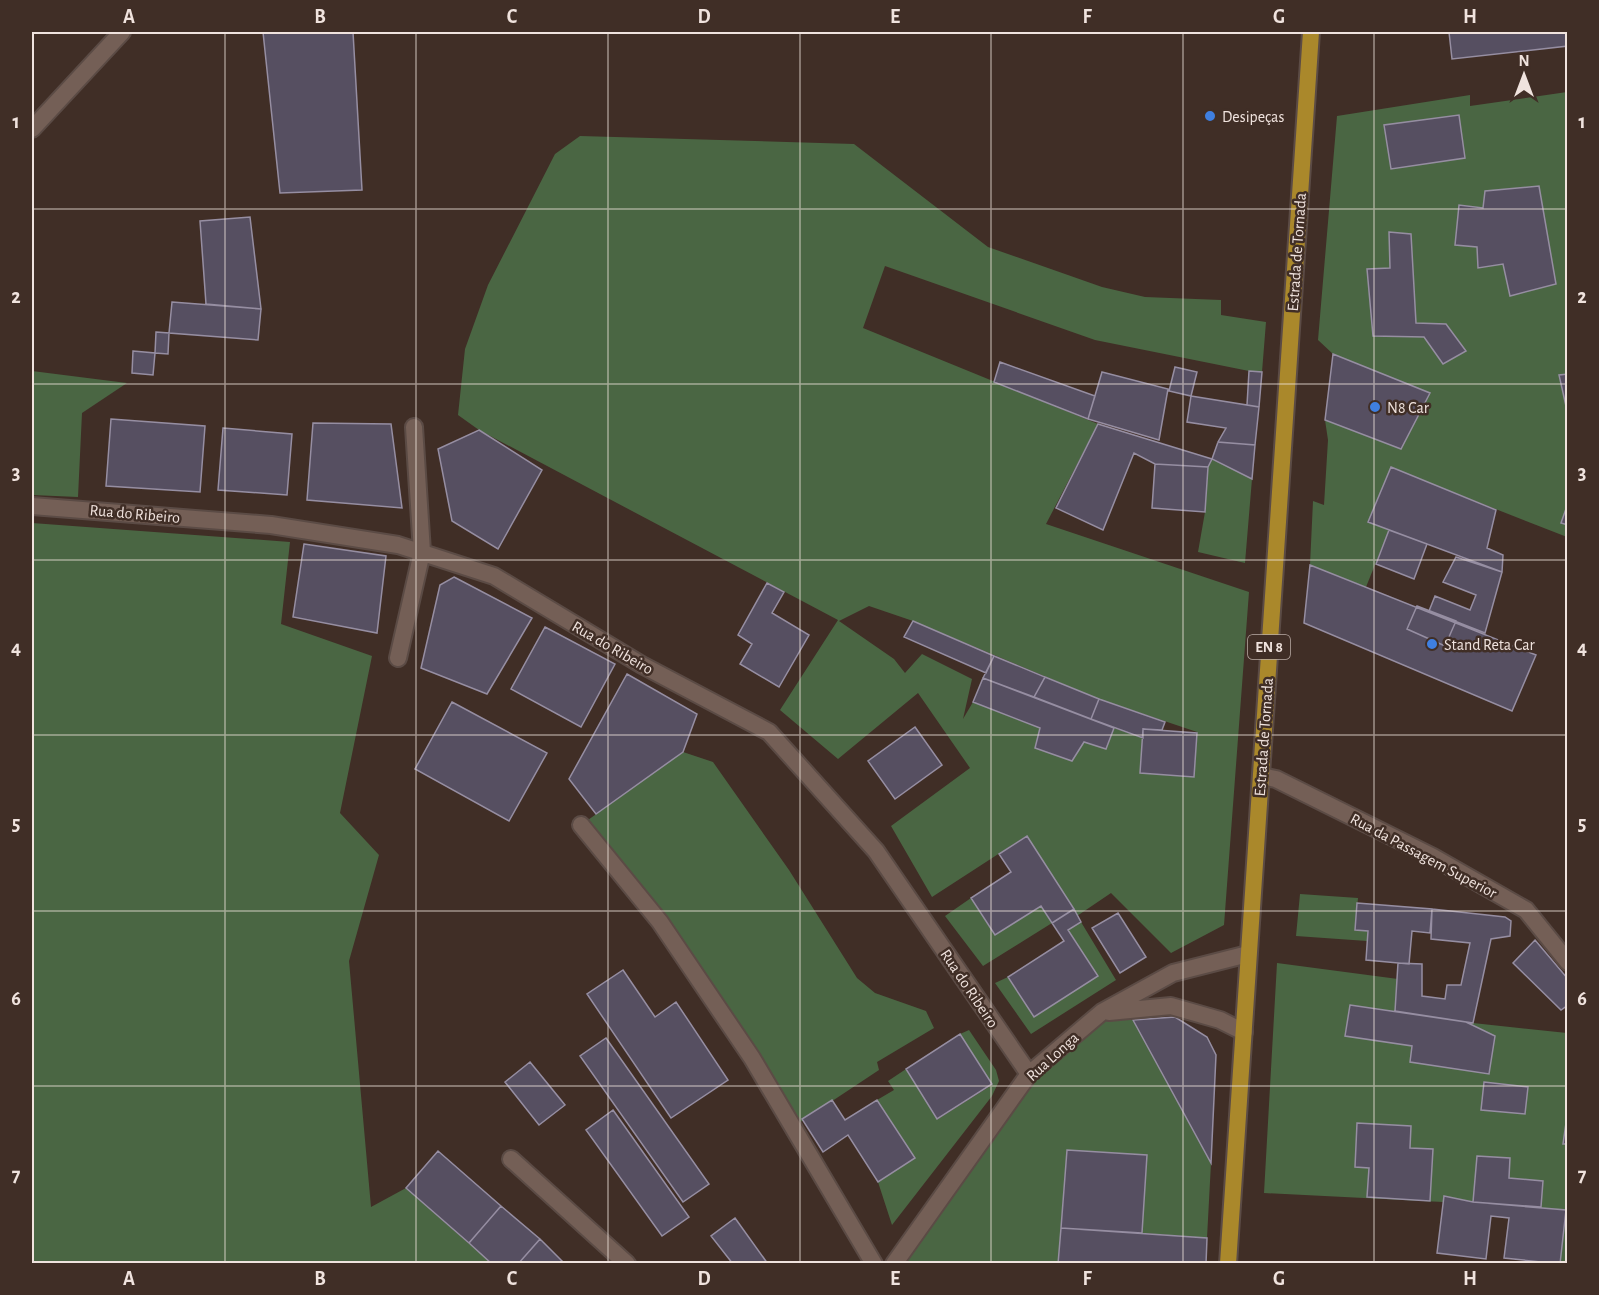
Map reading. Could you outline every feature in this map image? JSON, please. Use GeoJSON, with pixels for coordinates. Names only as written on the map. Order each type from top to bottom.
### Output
{"type":"FeatureCollection","features":[{"type":"Feature","properties":{"kind":"main road","name":"Estrada de Tornada"},"geometry":{"type":"LineString","coordinates":[[1228,1263],[1311,32]]}},
{"type":"Feature","properties":{"kind":"street"},"geometry":{"type":"LineString","coordinates":[[32,129],[122,32]]}},
{"type":"Feature","properties":{"kind":"street"},"geometry":{"type":"LineString","coordinates":[[398,658],[422,552],[414,427]]}},
{"type":"Feature","properties":{"kind":"street","name":"Rua do Ribeiro"},"geometry":{"type":"LineString","coordinates":[[32,506],[271,525],[398,545],[422,552],[494,576],[642,665],[769,732],[876,851],[1029,1074]]}},
{"type":"Feature","properties":{"kind":"street","name":"Rua da Passagem Superior"},"geometry":{"type":"LineString","coordinates":[[1261,776],[1276,779],[1433,857],[1526,910],[1568,962]]}},
{"type":"Feature","properties":{"kind":"street"},"geometry":{"type":"LineString","coordinates":[[581,825],[660,922],[752,1058],[874,1263]]}},
{"type":"Feature","properties":{"kind":"street","name":"Rua Longa"},"geometry":{"type":"LineString","coordinates":[[894,1263],[1029,1074],[1102,1012],[1173,973],[1248,954]]}},
{"type":"Feature","properties":{"kind":"street"},"geometry":{"type":"LineString","coordinates":[[1102,1012],[1172,1006],[1220,1020],[1244,1032]]}},
{"type":"Feature","properties":{"kind":"street"},"geometry":{"type":"LineString","coordinates":[[511,1159],[627,1263]]}},
{"type":"Feature","properties":{"kind":"green space"},"geometry":{"type":"Polygon","coordinates":[[[1567,92],[1567,537],[1391,468],[1368,522],[1389,530],[1366,587],[1310,565],[1313,501],[1324,505],[1328,440],[1325,420],[1401,449],[1333,354],[1318,340],[1337,116],[1470,95],[1470,106],[1567,92]]]}},
{"type":"Feature","properties":{"kind":"green space"},"geometry":{"type":"Polygon","coordinates":[[[580,136],[854,144],[988,247],[1102,287],[1145,297],[1221,300],[1221,315],[1266,322],[1262,372],[1249,371],[1095,340],[885,266],[863,328],[1098,424],[1046,524],[1249,592],[1224,925],[1171,953],[1111,893],[1077,916],[1026,836],[932,897],[891,826],[970,768],[918,693],[838,759],[780,710],[838,620],[479,430],[458,415],[465,349],[488,285],[555,154],[580,136]],[[869,606],[839,621],[894,659],[905,673],[922,654],[972,679],[963,719],[973,702],[1040,728],[1035,748],[1072,761],[1084,742],[1106,749],[1114,728],[1143,738],[1140,773],[1194,777],[1197,732],[1099,699],[913,621],[869,606]]]}},
{"type":"Feature","properties":{"kind":"green space"},"geometry":{"type":"Polygon","coordinates":[[[32,371],[127,383],[82,413],[78,497],[32,495],[32,371]]]}},
{"type":"Feature","properties":{"kind":"green space"},"geometry":{"type":"Polygon","coordinates":[[[1212,459],[1252,479],[1245,563],[1198,552],[1205,512],[1208,467],[1212,459]]]}},
{"type":"Feature","properties":{"kind":"green space"},"geometry":{"type":"Polygon","coordinates":[[[32,523],[290,542],[281,624],[372,656],[340,813],[379,855],[349,961],[371,1207],[406,1188],[491,1263],[32,1263],[32,523]]]}},
{"type":"Feature","properties":{"kind":"green space"},"geometry":{"type":"Polygon","coordinates":[[[683,752],[713,762],[789,870],[857,978],[875,993],[926,1011],[934,1028],[877,1062],[879,1070],[793,1127],[752,1058],[581,825],[683,752]]]}},
{"type":"Feature","properties":{"kind":"green space"},"geometry":{"type":"Polygon","coordinates":[[[1300,894],[1358,898],[1355,930],[1368,931],[1367,941],[1296,936],[1300,894]]]}},
{"type":"Feature","properties":{"kind":"green space"},"geometry":{"type":"Polygon","coordinates":[[[971,898],[995,935],[1041,906],[1052,923],[983,966],[945,916],[971,898]]]}},
{"type":"Feature","properties":{"kind":"green space"},"geometry":{"type":"Polygon","coordinates":[[[1081,922],[1116,980],[1031,1034],[995,983],[1008,977],[1034,1017],[1097,976],[1068,930],[1081,922]]]}},
{"type":"Feature","properties":{"kind":"green space"},"geometry":{"type":"Polygon","coordinates":[[[1277,963],[1398,979],[1396,1011],[1473,1023],[1567,1033],[1567,1263],[1560,1263],[1566,1210],[1474,1202],[1444,1196],[1443,1202],[1264,1193],[1277,963]]]}},
{"type":"Feature","properties":{"kind":"green space"},"geometry":{"type":"Polygon","coordinates":[[[1102,1012],[1133,1020],[1211,1163],[1207,1238],[1142,1233],[1146,1155],[1067,1150],[1058,1263],[894,1264],[1029,1074],[1102,1012]]]}},
{"type":"Feature","properties":{"kind":"green space"},"geometry":{"type":"Polygon","coordinates":[[[969,1030],[996,1070],[999,1081],[992,1096],[892,1225],[878,1182],[914,1158],[877,1100],[894,1090],[888,1081],[906,1069],[938,1119],[992,1085],[960,1034],[969,1030]]]}},
{"type":"Feature","properties":{"kind":"building"},"geometry":{"type":"Polygon","coordinates":[[[263,32],[353,32],[362,190],[280,193],[263,32]]]}},
{"type":"Feature","properties":{"kind":"building"},"geometry":{"type":"Polygon","coordinates":[[[1449,32],[1567,32],[1568,46],[1452,59],[1449,32]]]}},
{"type":"Feature","properties":{"kind":"building"},"geometry":{"type":"Polygon","coordinates":[[[1459,115],[1465,158],[1391,169],[1384,125],[1459,115]]]}},
{"type":"Feature","properties":{"kind":"building"},"geometry":{"type":"Polygon","coordinates":[[[1539,186],[1556,284],[1510,296],[1503,264],[1478,268],[1477,247],[1455,245],[1459,205],[1483,208],[1485,191],[1539,186]]]}},
{"type":"Feature","properties":{"kind":"building"},"geometry":{"type":"Polygon","coordinates":[[[250,217],[261,309],[206,304],[200,221],[250,217]]]}},
{"type":"Feature","properties":{"kind":"building"},"geometry":{"type":"Polygon","coordinates":[[[1389,232],[1411,234],[1416,323],[1446,324],[1466,351],[1443,364],[1424,337],[1373,336],[1367,269],[1390,268],[1389,232]]]}},
{"type":"Feature","properties":{"kind":"building"},"geometry":{"type":"Polygon","coordinates":[[[172,302],[261,309],[258,340],[169,333],[172,302]]]}},
{"type":"Feature","properties":{"kind":"building"},"geometry":{"type":"Polygon","coordinates":[[[156,332],[169,333],[168,354],[155,353],[156,332]]]}},
{"type":"Feature","properties":{"kind":"building"},"geometry":{"type":"Polygon","coordinates":[[[133,351],[155,353],[153,375],[132,373],[133,351]]]}},
{"type":"Feature","properties":{"kind":"building","name":"N8 Car"},"geometry":{"type":"Polygon","coordinates":[[[1333,354],[1430,393],[1401,449],[1325,420],[1333,354]]]}},
{"type":"Feature","properties":{"kind":"building"},"geometry":{"type":"Polygon","coordinates":[[[1000,362],[1095,396],[1088,419],[994,382],[1000,362]]]}},
{"type":"Feature","properties":{"kind":"building"},"geometry":{"type":"Polygon","coordinates":[[[1175,367],[1197,372],[1191,396],[1169,391],[1175,367]]]}},
{"type":"Feature","properties":{"kind":"building"},"geometry":{"type":"Polygon","coordinates":[[[1249,371],[1262,372],[1259,407],[1247,405],[1249,371]]]}},
{"type":"Feature","properties":{"kind":"building"},"geometry":{"type":"Polygon","coordinates":[[[1102,372],[1168,389],[1159,440],[1088,419],[1102,372]]]}},
{"type":"Feature","properties":{"kind":"building"},"geometry":{"type":"Polygon","coordinates":[[[1568,374],[1568,415],[1559,375],[1568,374]]]}},
{"type":"Feature","properties":{"kind":"building"},"geometry":{"type":"Polygon","coordinates":[[[1191,396],[1259,407],[1255,445],[1218,442],[1226,428],[1187,422],[1191,396]]]}},
{"type":"Feature","properties":{"kind":"building"},"geometry":{"type":"Polygon","coordinates":[[[111,419],[205,426],[200,492],[106,486],[111,419]]]}},
{"type":"Feature","properties":{"kind":"building"},"geometry":{"type":"Polygon","coordinates":[[[313,423],[391,424],[402,508],[307,500],[313,423]]]}},
{"type":"Feature","properties":{"kind":"building"},"geometry":{"type":"Polygon","coordinates":[[[1098,424],[1212,459],[1208,467],[1155,464],[1134,453],[1103,530],[1056,508],[1098,424]]]}},
{"type":"Feature","properties":{"kind":"building"},"geometry":{"type":"Polygon","coordinates":[[[223,428],[292,434],[287,495],[218,490],[223,428]]]}},
{"type":"Feature","properties":{"kind":"building"},"geometry":{"type":"Polygon","coordinates":[[[479,430],[542,470],[498,549],[452,521],[438,449],[479,430]]]}},
{"type":"Feature","properties":{"kind":"building"},"geometry":{"type":"Polygon","coordinates":[[[1218,442],[1255,445],[1252,479],[1212,459],[1218,442]]]}},
{"type":"Feature","properties":{"kind":"building"},"geometry":{"type":"Polygon","coordinates":[[[1155,464],[1208,467],[1205,512],[1152,508],[1155,464]]]}},
{"type":"Feature","properties":{"kind":"building"},"geometry":{"type":"Polygon","coordinates":[[[1391,467],[1496,510],[1487,548],[1503,555],[1502,572],[1368,522],[1391,467]]]}},
{"type":"Feature","properties":{"kind":"building"},"geometry":{"type":"Polygon","coordinates":[[[1568,503],[1568,525],[1561,523],[1568,503]]]}},
{"type":"Feature","properties":{"kind":"building"},"geometry":{"type":"Polygon","coordinates":[[[1389,530],[1427,544],[1414,579],[1376,564],[1389,530]]]}},
{"type":"Feature","properties":{"kind":"building"},"geometry":{"type":"Polygon","coordinates":[[[304,544],[386,556],[377,633],[293,617],[304,544]]]}},
{"type":"Feature","properties":{"kind":"building"},"geometry":{"type":"Polygon","coordinates":[[[1456,557],[1502,572],[1485,633],[1429,611],[1435,596],[1470,610],[1476,595],[1443,582],[1456,557]]]}},
{"type":"Feature","properties":{"kind":"building","name":"Stand Reta Car"},"geometry":{"type":"Polygon","coordinates":[[[1310,565],[1536,655],[1512,711],[1304,623],[1310,565]]]}},
{"type":"Feature","properties":{"kind":"building"},"geometry":{"type":"Polygon","coordinates":[[[454,577],[532,618],[487,694],[421,668],[440,585],[454,577]]]}},
{"type":"Feature","properties":{"kind":"building"},"geometry":{"type":"Polygon","coordinates":[[[767,583],[784,592],[772,613],[809,635],[779,687],[740,664],[752,644],[738,635],[767,583]]]}},
{"type":"Feature","properties":{"kind":"building"},"geometry":{"type":"Polygon","coordinates":[[[1417,606],[1456,621],[1445,646],[1407,629],[1417,606]]]}},
{"type":"Feature","properties":{"kind":"building"},"geometry":{"type":"Polygon","coordinates":[[[913,621],[994,656],[986,673],[904,637],[913,621]]]}},
{"type":"Feature","properties":{"kind":"building"},"geometry":{"type":"Polygon","coordinates":[[[545,627],[615,664],[581,727],[511,689],[545,627]]]}},
{"type":"Feature","properties":{"kind":"building"},"geometry":{"type":"Polygon","coordinates":[[[994,656],[1045,677],[1034,697],[983,678],[994,656]]]}},
{"type":"Feature","properties":{"kind":"building"},"geometry":{"type":"Polygon","coordinates":[[[627,674],[697,714],[683,752],[596,814],[569,779],[627,674]]]}},
{"type":"Feature","properties":{"kind":"building"},"geometry":{"type":"Polygon","coordinates":[[[1045,677],[1099,699],[1091,719],[1034,697],[1045,677]]]}},
{"type":"Feature","properties":{"kind":"building"},"geometry":{"type":"Polygon","coordinates":[[[983,678],[1114,728],[1106,749],[1084,742],[1072,761],[1035,748],[1040,728],[973,702],[983,678]]]}},
{"type":"Feature","properties":{"kind":"building"},"geometry":{"type":"Polygon","coordinates":[[[1099,699],[1165,722],[1162,730],[1143,729],[1143,738],[1091,719],[1099,699]]]}},
{"type":"Feature","properties":{"kind":"building"},"geometry":{"type":"Polygon","coordinates":[[[452,702],[547,753],[509,821],[415,769],[452,702]]]}},
{"type":"Feature","properties":{"kind":"building"},"geometry":{"type":"Polygon","coordinates":[[[915,727],[942,765],[895,799],[868,761],[915,727]]]}},
{"type":"Feature","properties":{"kind":"building"},"geometry":{"type":"Polygon","coordinates":[[[1143,729],[1197,733],[1194,777],[1140,773],[1143,729]]]}},
{"type":"Feature","properties":{"kind":"building"},"geometry":{"type":"Polygon","coordinates":[[[1027,836],[1074,909],[1052,923],[1041,906],[995,935],[971,898],[1011,872],[999,854],[1027,836]]]}},
{"type":"Feature","properties":{"kind":"building"},"geometry":{"type":"Polygon","coordinates":[[[1357,903],[1432,909],[1430,933],[1412,931],[1409,964],[1366,960],[1368,931],[1355,930],[1357,903]]]}},
{"type":"Feature","properties":{"kind":"building"},"geometry":{"type":"Polygon","coordinates":[[[1074,909],[1081,922],[1068,930],[1098,976],[1034,1017],[1008,977],[1064,941],[1052,923],[1074,909]]]}},
{"type":"Feature","properties":{"kind":"building"},"geometry":{"type":"Polygon","coordinates":[[[1432,909],[1505,917],[1511,921],[1510,936],[1491,939],[1473,1023],[1395,1011],[1398,963],[1422,964],[1422,996],[1445,999],[1447,985],[1461,985],[1470,943],[1431,939],[1432,909]]]}},
{"type":"Feature","properties":{"kind":"building"},"geometry":{"type":"Polygon","coordinates":[[[1118,913],[1146,957],[1120,973],[1092,928],[1118,913]]]}},
{"type":"Feature","properties":{"kind":"building"},"geometry":{"type":"Polygon","coordinates":[[[1535,940],[1568,979],[1568,1005],[1561,1010],[1513,963],[1535,940]]]}},
{"type":"Feature","properties":{"kind":"building"},"geometry":{"type":"Polygon","coordinates":[[[623,970],[655,1017],[676,1002],[728,1080],[671,1118],[587,994],[623,970]]]}},
{"type":"Feature","properties":{"kind":"building"},"geometry":{"type":"Polygon","coordinates":[[[1350,1005],[1466,1022],[1495,1036],[1489,1074],[1410,1062],[1412,1046],[1345,1036],[1350,1005]]]}},
{"type":"Feature","properties":{"kind":"building"},"geometry":{"type":"Polygon","coordinates":[[[1175,1017],[1207,1037],[1216,1055],[1211,1163],[1133,1020],[1175,1017]]]}},
{"type":"Feature","properties":{"kind":"building"},"geometry":{"type":"Polygon","coordinates":[[[960,1034],[992,1084],[937,1119],[906,1069],[960,1034]]]}},
{"type":"Feature","properties":{"kind":"building"},"geometry":{"type":"Polygon","coordinates":[[[606,1038],[709,1184],[683,1202],[580,1056],[606,1038]]]}},
{"type":"Feature","properties":{"kind":"building"},"geometry":{"type":"Polygon","coordinates":[[[530,1062],[565,1105],[539,1125],[505,1082],[530,1062]]]}},
{"type":"Feature","properties":{"kind":"building"},"geometry":{"type":"Polygon","coordinates":[[[1484,1082],[1528,1087],[1525,1114],[1481,1110],[1484,1082]]]}},
{"type":"Feature","properties":{"kind":"building"},"geometry":{"type":"Polygon","coordinates":[[[832,1100],[845,1120],[877,1100],[915,1158],[878,1182],[848,1135],[823,1152],[802,1119],[832,1100]]]}},
{"type":"Feature","properties":{"kind":"building"},"geometry":{"type":"Polygon","coordinates":[[[613,1110],[689,1217],[662,1236],[586,1130],[613,1110]]]}},
{"type":"Feature","properties":{"kind":"building"},"geometry":{"type":"Polygon","coordinates":[[[1357,1123],[1411,1126],[1410,1148],[1433,1149],[1430,1201],[1367,1197],[1369,1168],[1355,1167],[1357,1123]]]}},
{"type":"Feature","properties":{"kind":"building"},"geometry":{"type":"Polygon","coordinates":[[[1566,1123],[1568,1123],[1568,1144],[1563,1144],[1566,1123]]]}},
{"type":"Feature","properties":{"kind":"building"},"geometry":{"type":"Polygon","coordinates":[[[1067,1150],[1147,1155],[1142,1233],[1061,1228],[1067,1150]]]}},
{"type":"Feature","properties":{"kind":"building"},"geometry":{"type":"Polygon","coordinates":[[[438,1151],[501,1206],[469,1243],[406,1188],[438,1151]]]}},
{"type":"Feature","properties":{"kind":"building"},"geometry":{"type":"Polygon","coordinates":[[[1477,1156],[1510,1158],[1509,1178],[1543,1181],[1541,1207],[1473,1202],[1477,1156]]]}},
{"type":"Feature","properties":{"kind":"building"},"geometry":{"type":"Polygon","coordinates":[[[1444,1196],[1473,1202],[1566,1210],[1560,1264],[1504,1258],[1509,1218],[1491,1216],[1486,1259],[1437,1253],[1444,1196]]]}},
{"type":"Feature","properties":{"kind":"building"},"geometry":{"type":"Polygon","coordinates":[[[501,1206],[540,1239],[518,1264],[492,1264],[469,1243],[501,1206]]]}},
{"type":"Feature","properties":{"kind":"building"},"geometry":{"type":"Polygon","coordinates":[[[735,1218],[768,1264],[733,1264],[711,1236],[735,1218]]]}},
{"type":"Feature","properties":{"kind":"building"},"geometry":{"type":"Polygon","coordinates":[[[1061,1228],[1207,1238],[1206,1264],[1058,1264],[1061,1228]]]}},
{"type":"Feature","properties":{"kind":"building"},"geometry":{"type":"Polygon","coordinates":[[[540,1239],[565,1264],[518,1264],[540,1239]]]}},
{"type":"Feature","properties":{"kind":"place","name":"Desipeças"},"geometry":{"type":"Point","coordinates":[1210,116]}},
{"type":"Feature","properties":{"kind":"place","name":"N8 Car"},"geometry":{"type":"Point","coordinates":[1375,407]}},
{"type":"Feature","properties":{"kind":"place","name":"Stand Reta Car"},"geometry":{"type":"Point","coordinates":[1432,644]}}]}
